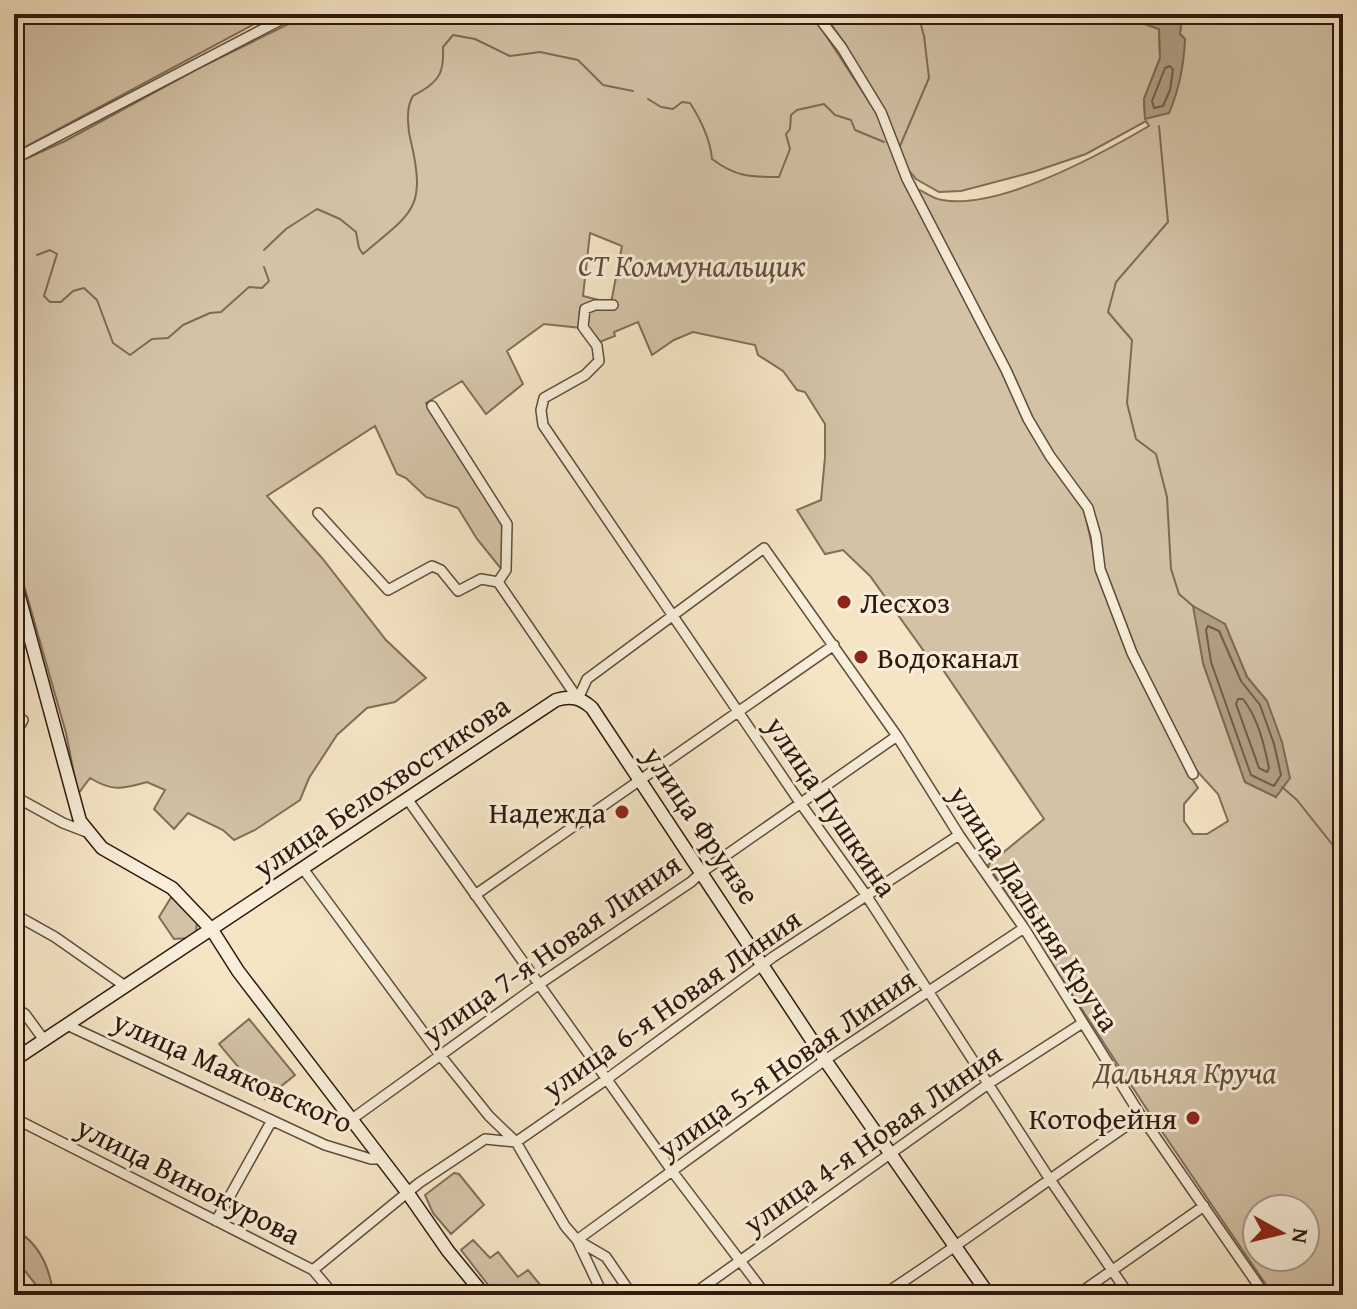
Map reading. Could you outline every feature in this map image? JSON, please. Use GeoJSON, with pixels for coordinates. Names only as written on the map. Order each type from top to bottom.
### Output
{"type":"FeatureCollection","features":[{"type":"Feature","properties":{"kind":"main road"},"geometry":{"type":"LineString","coordinates":[[14,578],[57,730],[75,808],[89,833]]}},
{"type":"Feature","properties":{"kind":"main road","name":"улица Белохвостикова"},"geometry":{"type":"LineString","coordinates":[[14,1060],[556,700],[567,696],[578,699]]}},
{"type":"Feature","properties":{"kind":"main road","name":"улица Фрунзе"},"geometry":{"type":"LineString","coordinates":[[578,699],[592,708],[825,1060],[989,1295]]}},
{"type":"Feature","properties":{"kind":"main road","name":"улица Маяковского"},"geometry":{"type":"LineString","coordinates":[[89,833],[102,848],[172,888],[212,930],[238,971],[484,1295]]}},
{"type":"Feature","properties":{"kind":"street"},"geometry":{"type":"LineString","coordinates":[[14,159],[292,14]]}},
{"type":"Feature","properties":{"kind":"street"},"geometry":{"type":"LineString","coordinates":[[816,14],[842,48],[881,112],[911,187],[991,340],[1028,419],[1050,456],[1088,508],[1096,536],[1100,569],[1132,653],[1193,774]]}},
{"type":"Feature","properties":{"kind":"street","name":"улица Пушкина"},"geometry":{"type":"LineString","coordinates":[[613,305],[595,305],[585,309],[583,327],[599,350],[599,361],[585,375],[544,398],[541,410],[543,425],[866,895],[1049,1178],[1129,1295]]}},
{"type":"Feature","properties":{"kind":"street"},"geometry":{"type":"LineString","coordinates":[[318,513],[388,590],[432,566],[441,570],[458,591],[481,579],[498,582],[506,570],[507,524],[432,406]]}},
{"type":"Feature","properties":{"kind":"street","name":"улица Дальняя Круча"},"geometry":{"type":"LineString","coordinates":[[675,616],[764,548],[897,736],[959,835],[1024,928],[1141,1116],[1265,1295]]}},
{"type":"Feature","properties":{"kind":"street","name":"улица Фрунзе"},"geometry":{"type":"LineString","coordinates":[[498,582],[578,699]]}},
{"type":"Feature","properties":{"kind":"street"},"geometry":{"type":"LineString","coordinates":[[578,699],[587,679],[675,616]]}},
{"type":"Feature","properties":{"kind":"street"},"geometry":{"type":"LineString","coordinates":[[475,895],[834,645]]}},
{"type":"Feature","properties":{"kind":"street"},"geometry":{"type":"LineString","coordinates":[[14,736],[23,720]]}},
{"type":"Feature","properties":{"kind":"street","name":"улица 7-я Новая Линия"},"geometry":{"type":"LineString","coordinates":[[352,1119],[538,985],[691,882],[897,736]]}},
{"type":"Feature","properties":{"kind":"street"},"geometry":{"type":"LineString","coordinates":[[14,796],[63,823],[89,833]]}},
{"type":"Feature","properties":{"kind":"street"},"geometry":{"type":"LineString","coordinates":[[408,800],[672,1171],[766,1295]]}},
{"type":"Feature","properties":{"kind":"street","name":"улица 6-я Новая Линия"},"geometry":{"type":"LineString","coordinates":[[516,1142],[763,965],[959,835]]}},
{"type":"Feature","properties":{"kind":"street"},"geometry":{"type":"LineString","coordinates":[[304,870],[440,1055],[489,1116],[516,1142],[565,1226],[577,1240],[603,1295]]}},
{"type":"Feature","properties":{"kind":"street"},"geometry":{"type":"LineString","coordinates":[[14,914],[55,937],[125,986]]}},
{"type":"Feature","properties":{"kind":"street","name":"улица 5-я Новая Линия"},"geometry":{"type":"LineString","coordinates":[[577,1240],[825,1060],[1024,928]]}},
{"type":"Feature","properties":{"kind":"street"},"geometry":{"type":"LineString","coordinates":[[14,1007],[25,1014],[44,1040]]}},
{"type":"Feature","properties":{"kind":"street","name":"улица 4-я Новая Линия"},"geometry":{"type":"LineString","coordinates":[[692,1295],[988,1084],[1081,1024]]}},
{"type":"Feature","properties":{"kind":"street","name":"улица Маяковского"},"geometry":{"type":"LineString","coordinates":[[67,1025],[271,1122],[325,1145],[379,1159]]}},
{"type":"Feature","properties":{"kind":"street"},"geometry":{"type":"LineString","coordinates":[[883,1295],[1141,1116]]}},
{"type":"Feature","properties":{"kind":"street","name":"улица Винокурова"},"geometry":{"type":"LineString","coordinates":[[14,1118],[313,1270],[334,1295]]}},
{"type":"Feature","properties":{"kind":"street"},"geometry":{"type":"LineString","coordinates":[[216,1221],[271,1122]]}},
{"type":"Feature","properties":{"kind":"street"},"geometry":{"type":"LineString","coordinates":[[313,1270],[407,1192],[485,1139],[516,1142]]}},
{"type":"Feature","properties":{"kind":"street"},"geometry":{"type":"LineString","coordinates":[[1077,1295],[1204,1206]]}},
{"type":"Feature","properties":{"kind":"street"},"geometry":{"type":"LineString","coordinates":[[577,1240],[606,1257],[632,1295]]}},
{"type":"Feature","properties":{"kind":"green space"},"geometry":{"type":"Polygon","coordinates":[[[14,14],[273,14],[14,153],[14,14]]]}},
{"type":"Feature","properties":{"kind":"green space"},"geometry":{"type":"Polygon","coordinates":[[[309,14],[812,14],[879,117],[1016,402],[1083,505],[1100,581],[1187,771],[1198,788],[1184,804],[1184,821],[1193,834],[1207,834],[1228,821],[1218,794],[1196,770],[1156,700],[1104,573],[1092,512],[1034,424],[917,193],[920,190],[942,200],[992,197],[1049,177],[1149,126],[1146,121],[1086,154],[1033,172],[961,191],[939,192],[916,179],[905,166],[885,113],[824,14],[1153,14],[1141,22],[1159,29],[1160,58],[1144,99],[1145,118],[1169,113],[1185,39],[1180,34],[1182,14],[1343,14],[1343,1295],[1273,1295],[1258,1273],[1321,1273],[1321,1193],[1241,1193],[1241,1248],[988,865],[1044,819],[935,658],[931,661],[870,576],[843,550],[825,554],[797,510],[821,500],[825,424],[805,392],[797,390],[783,371],[758,355],[755,345],[693,332],[652,355],[638,322],[592,345],[581,328],[544,324],[507,351],[523,384],[486,414],[462,381],[426,403],[502,522],[502,570],[477,539],[458,508],[426,497],[406,478],[397,474],[375,426],[267,496],[322,558],[386,640],[426,678],[395,702],[367,708],[337,735],[309,778],[300,800],[234,840],[223,830],[188,813],[174,829],[154,809],[165,790],[147,782],[118,788],[105,786],[90,778],[78,794],[66,733],[14,550],[14,164],[65,141],[199,68],[309,14]],[[590,233],[583,296],[611,303],[622,246],[590,233]],[[1225,625],[1200,639],[1203,663],[1245,782],[1276,797],[1267,701],[1247,677],[1225,625]]]}},
{"type":"Feature","properties":{"kind":"green space"},"geometry":{"type":"Polygon","coordinates":[[[172,896],[197,923],[196,932],[188,938],[174,939],[159,917],[172,896]]]}},
{"type":"Feature","properties":{"kind":"green space"},"geometry":{"type":"Polygon","coordinates":[[[249,1019],[295,1075],[265,1099],[219,1044],[249,1019]]]}},
{"type":"Feature","properties":{"kind":"green space"},"geometry":{"type":"Polygon","coordinates":[[[454,1173],[459,1174],[484,1205],[451,1234],[433,1213],[425,1195],[454,1173]]]}},
{"type":"Feature","properties":{"kind":"green space"},"geometry":{"type":"Polygon","coordinates":[[[14,1229],[30,1241],[41,1256],[53,1292],[44,1295],[14,1257],[14,1229]]]}},
{"type":"Feature","properties":{"kind":"green space"},"geometry":{"type":"Polygon","coordinates":[[[473,1240],[490,1258],[498,1252],[518,1277],[528,1270],[546,1292],[554,1287],[560,1295],[496,1295],[461,1250],[473,1240]]]}},
{"type":"Feature","properties":{"kind":"water"},"geometry":{"type":"Polygon","coordinates":[[[1153,14],[1182,14],[1180,34],[1185,39],[1178,86],[1169,113],[1145,119],[1144,99],[1160,58],[1159,29],[1141,23],[1153,14]]]}},
{"type":"Feature","properties":{"kind":"water"},"geometry":{"type":"Polygon","coordinates":[[[1193,606],[1225,624],[1247,677],[1267,701],[1282,742],[1290,778],[1276,797],[1245,782],[1203,663],[1193,606]]]}},
{"type":"Feature","properties":{"kind":"waterway"},"geometry":{"type":"LineString","coordinates":[[900,146],[929,78],[918,14]]}},
{"type":"Feature","properties":{"kind":"waterway"},"geometry":{"type":"LineString","coordinates":[[264,250],[286,229],[317,209],[340,219],[356,232],[363,254],[404,218],[416,197],[417,182],[408,127],[409,105],[413,96],[437,79],[442,68],[443,47],[453,35],[475,39],[510,56],[540,52],[578,60],[603,85],[633,91]]}},
{"type":"Feature","properties":{"kind":"waterway"},"geometry":{"type":"LineString","coordinates":[[648,99],[661,107],[673,109],[682,102],[690,103],[704,130],[712,159],[744,175],[779,177],[790,149],[786,134],[790,129],[791,115],[797,110],[824,104],[835,115],[851,120],[855,130],[884,142]]}},
{"type":"Feature","properties":{"kind":"waterway"},"geometry":{"type":"LineString","coordinates":[[1159,126],[1168,222],[1116,282],[1108,312],[1132,340],[1127,403],[1136,439],[1156,454],[1167,497],[1171,569],[1179,594],[1193,606]]}},
{"type":"Feature","properties":{"kind":"waterway"},"geometry":{"type":"LineString","coordinates":[[37,255],[50,250],[57,254],[44,296],[50,302],[61,302],[73,291],[84,288],[97,300],[113,343],[130,355],[152,339],[168,338],[183,325],[210,313],[221,312],[249,287],[262,288],[269,281],[264,267]]}},
{"type":"Feature","properties":{"kind":"waterway"},"geometry":{"type":"LineString","coordinates":[[14,257],[22,259]]}},
{"type":"Feature","properties":{"kind":"waterway"},"geometry":{"type":"LineString","coordinates":[[1282,787],[1297,800],[1343,858]]}},
{"type":"Feature","properties":{"kind":"place","name":"Лесхоз"},"geometry":{"type":"Point","coordinates":[844,602]}},
{"type":"Feature","properties":{"kind":"place","name":"Водоканал"},"geometry":{"type":"Point","coordinates":[861,657]}},
{"type":"Feature","properties":{"kind":"place","name":"Надежда"},"geometry":{"type":"Point","coordinates":[622,812]}},
{"type":"Feature","properties":{"kind":"place","name":"Котофейня"},"geometry":{"type":"Point","coordinates":[1193,1118]}},
{"type":"Feature","properties":{"kind":"park label","name":"СТ Коммунальщик"},"geometry":{"type":"Point","coordinates":[692,265]}},
{"type":"Feature","properties":{"kind":"park label","name":"Дальняя Круча"},"geometry":{"type":"Point","coordinates":[1185,1072]}}]}
